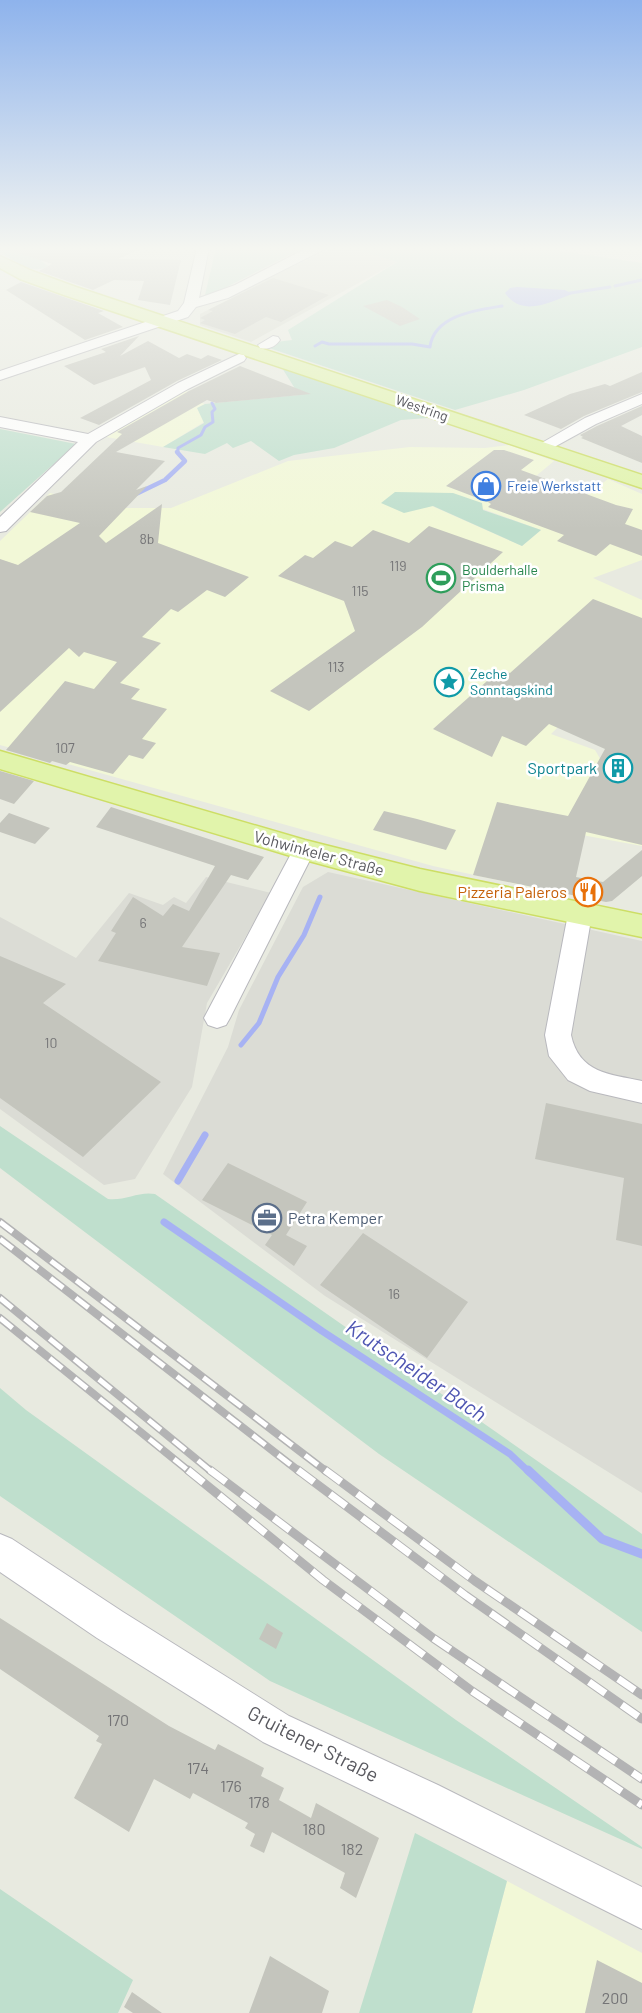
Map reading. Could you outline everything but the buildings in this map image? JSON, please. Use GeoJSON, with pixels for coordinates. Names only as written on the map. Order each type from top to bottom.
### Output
{"type":"FeatureCollection","features":[{"type":"Feature","properties":{"kind":"main road","name":"Westring"},"geometry":{"type":"LineString","coordinates":[[226,342],[642,482]]}},
{"type":"Feature","properties":{"kind":"main road","name":"Vohwinkeler Straße"},"geometry":{"type":"LineString","coordinates":[[0,759],[304,850],[420,880],[642,926]]}},
{"type":"Feature","properties":{"kind":"street"},"geometry":{"type":"LineString","coordinates":[[0,376],[102,342]]}},
{"type":"Feature","properties":{"kind":"street"},"geometry":{"type":"LineString","coordinates":[[0,526],[90,439],[183,386],[239,358]]}},
{"type":"Feature","properties":{"kind":"street"},"geometry":{"type":"LineString","coordinates":[[541,448],[596,417],[642,399]]}},
{"type":"Feature","properties":{"kind":"street"},"geometry":{"type":"LineString","coordinates":[[0,422],[90,439]]}},
{"type":"Feature","properties":{"kind":"street"},"geometry":{"type":"LineString","coordinates":[[217,1018],[304,850]]}},
{"type":"Feature","properties":{"kind":"street"},"geometry":{"type":"LineString","coordinates":[[580,914],[558,1035],[562,1056],[577,1072],[599,1083],[642,1092]]}},
{"type":"Feature","properties":{"kind":"street","name":"Gruitener Straße"},"geometry":{"type":"LineString","coordinates":[[0,1551],[110,1625],[276,1729],[424,1799],[642,1910]]}},
{"type":"Feature","properties":{"kind":"shaded area"},"geometry":{"type":"Polygon","coordinates":[[[276,342],[642,342],[642,347],[524,390],[455,410],[266,347],[276,342]]]}},
{"type":"Feature","properties":{"kind":"shaded area"},"geometry":{"type":"Polygon","coordinates":[[[282,368],[428,418],[401,420],[334,448],[294,455],[279,461],[251,441],[233,448],[227,443],[205,454],[163,447],[204,423],[197,408],[205,404],[299,395],[282,368]]]}},
{"type":"Feature","properties":{"kind":"shaded area"},"geometry":{"type":"Polygon","coordinates":[[[186,391],[199,399],[196,401],[205,404],[198,408],[204,422],[163,447],[106,437],[186,391]]]}},
{"type":"Feature","properties":{"kind":"shaded area"},"geometry":{"type":"Polygon","coordinates":[[[0,429],[76,444],[0,512],[0,429]]]}},
{"type":"Feature","properties":{"kind":"shaded area"},"geometry":{"type":"Polygon","coordinates":[[[509,445],[554,461],[524,486],[574,505],[608,479],[642,494],[642,560],[593,578],[642,600],[642,645],[551,734],[595,750],[642,830],[642,846],[571,833],[557,893],[433,866],[0,745],[0,541],[50,493],[117,508],[171,508],[288,461],[410,447],[485,448],[509,445]],[[432,506],[522,546],[541,530],[483,509],[432,506]]]}},
{"type":"Feature","properties":{"kind":"shaded area"},"geometry":{"type":"Polygon","coordinates":[[[395,492],[453,493],[482,503],[483,510],[541,530],[522,546],[433,506],[404,513],[381,503],[395,492]]]}},
{"type":"Feature","properties":{"kind":"shaded area"},"geometry":{"type":"Polygon","coordinates":[[[328,872],[642,941],[642,1493],[325,1296],[163,1174],[228,1047],[239,1010],[303,887],[328,872]]]}},
{"type":"Feature","properties":{"kind":"shaded area"},"geometry":{"type":"Polygon","coordinates":[[[206,877],[271,893],[207,1003],[192,1087],[135,1179],[104,1185],[0,1109],[0,917],[76,958],[129,893],[163,905],[174,897],[186,903],[206,877]]]}},
{"type":"Feature","properties":{"kind":"shaded area"},"geometry":{"type":"Polygon","coordinates":[[[0,1126],[108,1199],[155,1194],[642,1534],[642,1632],[379,1454],[0,1168],[0,1126]]]}},
{"type":"Feature","properties":{"kind":"shaded area"},"geometry":{"type":"Polygon","coordinates":[[[0,1388],[26,1410],[456,1720],[642,1849],[270,1681],[0,1496],[0,1388]]]}},
{"type":"Feature","properties":{"kind":"shaded area"},"geometry":{"type":"Polygon","coordinates":[[[415,1833],[507,1881],[472,2013],[359,2013],[415,1833]]]}},
{"type":"Feature","properties":{"kind":"shaded area"},"geometry":{"type":"Polygon","coordinates":[[[507,1881],[642,1953],[642,2013],[472,2013],[507,1881]]]}},
{"type":"Feature","properties":{"kind":"shaded area"},"geometry":{"type":"Polygon","coordinates":[[[0,1889],[133,1980],[118,2013],[0,2013],[0,1889]]]}},
{"type":"Feature","properties":{"kind":"waterway","name":"Krutscheider Bach"},"geometry":{"type":"LineString","coordinates":[[315,346],[322,342],[329,344],[412,344],[430,347],[431,342]]}},
{"type":"Feature","properties":{"kind":"waterway","name":"Krutscheider Bach"},"geometry":{"type":"LineString","coordinates":[[178,453],[178,448],[201,435],[205,427],[213,422],[212,412],[215,409],[212,403]]}},
{"type":"Feature","properties":{"kind":"waterway","name":"Krutscheider Bach"},"geometry":{"type":"LineString","coordinates":[[136,494],[165,480],[185,461],[177,452]]}},
{"type":"Feature","properties":{"kind":"waterway","name":"Krutscheider Bach"},"geometry":{"type":"LineString","coordinates":[[241,1045],[259,1023],[278,977],[304,935],[320,897]]}},
{"type":"Feature","properties":{"kind":"waterway","name":"Krutscheider Bach"},"geometry":{"type":"LineString","coordinates":[[178,1181],[205,1135]]}},
{"type":"Feature","properties":{"kind":"waterway","name":"Krutscheider Bach"},"geometry":{"type":"LineString","coordinates":[[164,1222],[322,1331],[510,1454],[529,1472]]}},
{"type":"Feature","properties":{"kind":"waterway","name":"Krutscheider Bach"},"geometry":{"type":"LineString","coordinates":[[528,1470],[602,1539],[642,1554]]}},
{"type":"Feature","properties":{"kind":"railway"},"geometry":{"type":"LineString","coordinates":[[0,1222],[327,1472]]}},
{"type":"Feature","properties":{"kind":"railway"},"geometry":{"type":"LineString","coordinates":[[0,1239],[300,1472]]}},
{"type":"Feature","properties":{"kind":"railway"},"geometry":{"type":"LineString","coordinates":[[0,1298],[212,1472]]}},
{"type":"Feature","properties":{"kind":"railway"},"geometry":{"type":"LineString","coordinates":[[0,1318],[190,1472]]}},
{"type":"Feature","properties":{"kind":"railway"},"geometry":{"type":"LineString","coordinates":[[188,1470],[323,1580],[472,1691],[642,1805]]}},
{"type":"Feature","properties":{"kind":"railway"},"geometry":{"type":"LineString","coordinates":[[210,1470],[433,1638],[642,1779]]}},
{"type":"Feature","properties":{"kind":"railway"},"geometry":{"type":"LineString","coordinates":[[298,1470],[465,1595],[642,1719]]}},
{"type":"Feature","properties":{"kind":"railway"},"geometry":{"type":"LineString","coordinates":[[325,1470],[475,1581],[642,1695]]}},
{"type":"Feature","properties":{"kind":"place","name":"Freie Werkstatt"},"geometry":{"type":"Point","coordinates":[486,486]}},
{"type":"Feature","properties":{"kind":"place","name":"Boulderhalle Prisma"},"geometry":{"type":"Point","coordinates":[441,578]}},
{"type":"Feature","properties":{"kind":"place","name":"Zeche Sonntagskind"},"geometry":{"type":"Point","coordinates":[449,682]}},
{"type":"Feature","properties":{"kind":"place","name":"Sportpark"},"geometry":{"type":"Point","coordinates":[618,768]}},
{"type":"Feature","properties":{"kind":"place","name":"Pizzeria Paleros"},"geometry":{"type":"Point","coordinates":[588,892]}},
{"type":"Feature","properties":{"kind":"place","name":"Petra Kemper"},"geometry":{"type":"Point","coordinates":[267,1218]}}]}
